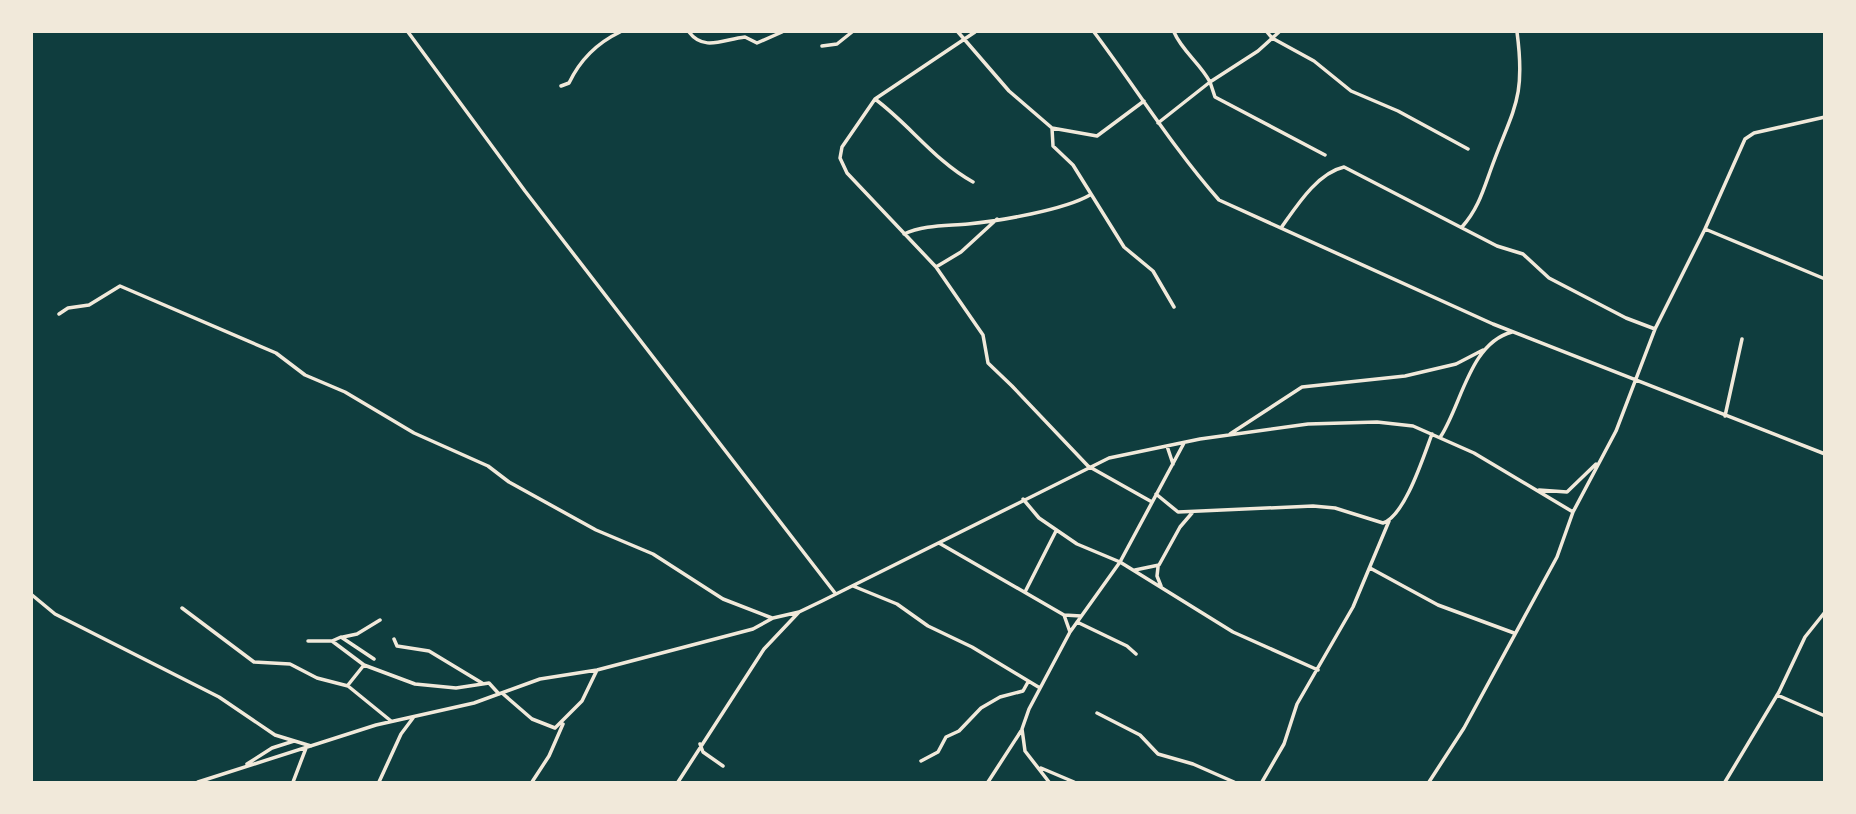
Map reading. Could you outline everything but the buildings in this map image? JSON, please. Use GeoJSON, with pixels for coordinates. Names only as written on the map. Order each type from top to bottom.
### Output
{"type":"FeatureCollection","features":[{"type":"Feature","properties":{"kind":"street"},"geometry":{"type":"LineString","coordinates":[[408,32],[525,191],[835,593]]}},
{"type":"Feature","properties":{"kind":"street"},"geometry":{"type":"LineString","coordinates":[[561,86],[569,83],[577,66],[588,54],[620,32]]}},
{"type":"Feature","properties":{"kind":"street"},"geometry":{"type":"LineString","coordinates":[[689,32],[700,43],[706,44],[746,37],[757,43],[782,32]]}},
{"type":"Feature","properties":{"kind":"street"},"geometry":{"type":"LineString","coordinates":[[822,46],[837,44],[852,32]]}},
{"type":"Feature","properties":{"kind":"street"},"geometry":{"type":"LineString","coordinates":[[958,32],[967,38],[988,69],[1052,128],[1097,136],[1144,102]]}},
{"type":"Feature","properties":{"kind":"street"},"geometry":{"type":"LineString","coordinates":[[975,32],[875,100],[842,148],[840,158],[847,173],[936,267],[984,335],[988,363],[1088,466],[1152,502]]}},
{"type":"Feature","properties":{"kind":"street"},"geometry":{"type":"LineString","coordinates":[[1094,32],[1158,123],[1219,200],[1512,331],[1825,454]]}},
{"type":"Feature","properties":{"kind":"street"},"geometry":{"type":"LineString","coordinates":[[1174,32],[1185,50],[1200,64],[1215,97],[1325,155]]}},
{"type":"Feature","properties":{"kind":"street"},"geometry":{"type":"LineString","coordinates":[[1267,32],[1272,38],[1314,61],[1351,92],[1398,111],[1468,149]]}},
{"type":"Feature","properties":{"kind":"street"},"geometry":{"type":"LineString","coordinates":[[1158,123],[1210,82],[1258,51],[1279,32]]}},
{"type":"Feature","properties":{"kind":"street"},"geometry":{"type":"LineString","coordinates":[[1462,227],[1481,200],[1515,114],[1522,70],[1517,32]]}},
{"type":"Feature","properties":{"kind":"street"},"geometry":{"type":"LineString","coordinates":[[875,100],[908,125],[952,170],[973,182]]}},
{"type":"Feature","properties":{"kind":"street"},"geometry":{"type":"LineString","coordinates":[[1429,782],[1464,728],[1557,556],[1573,512],[1616,431],[1655,329],[1705,229],[1745,139],[1754,133],[1825,117]]}},
{"type":"Feature","properties":{"kind":"street"},"geometry":{"type":"LineString","coordinates":[[1052,128],[1053,145],[1060,155],[1073,164],[1124,247],[1153,271],[1174,307]]}},
{"type":"Feature","properties":{"kind":"street"},"geometry":{"type":"LineString","coordinates":[[1281,228],[1301,199],[1332,171],[1344,167],[1505,250],[1522,254],[1549,278],[1626,318],[1655,329]]}},
{"type":"Feature","properties":{"kind":"street"},"geometry":{"type":"LineString","coordinates":[[904,234],[914,229],[997,219],[1080,201],[1090,195]]}},
{"type":"Feature","properties":{"kind":"street"},"geometry":{"type":"LineString","coordinates":[[936,267],[961,252],[997,219]]}},
{"type":"Feature","properties":{"kind":"street"},"geometry":{"type":"LineString","coordinates":[[1705,229],[1825,279]]}},
{"type":"Feature","properties":{"kind":"street"},"geometry":{"type":"LineString","coordinates":[[59,314],[68,308],[89,305],[120,286],[132,291],[276,353],[305,375],[345,392],[414,433],[488,466],[509,482],[596,530],[653,554],[723,599],[773,618]]}},
{"type":"Feature","properties":{"kind":"street"},"geometry":{"type":"LineString","coordinates":[[1441,436],[1483,350],[1496,336],[1512,331]]}},
{"type":"Feature","properties":{"kind":"street"},"geometry":{"type":"LineString","coordinates":[[1725,416],[1732,396],[1742,339]]}},
{"type":"Feature","properties":{"kind":"street"},"geometry":{"type":"LineString","coordinates":[[1228,435],[1302,387],[1405,376],[1456,364],[1483,350]]}},
{"type":"Feature","properties":{"kind":"street"},"geometry":{"type":"LineString","coordinates":[[198,782],[391,721],[413,718],[501,694],[540,679],[597,670],[753,629],[773,618],[799,612],[853,586],[1088,466],[1167,446],[1308,424],[1377,422],[1413,426],[1441,436],[1573,512]]}},
{"type":"Feature","properties":{"kind":"street"},"geometry":{"type":"LineString","coordinates":[[1262,782],[1284,744],[1297,704],[1318,670],[1370,568],[1389,521],[1417,474],[1433,433]]}},
{"type":"Feature","properties":{"kind":"street"},"geometry":{"type":"LineString","coordinates":[[988,782],[1022,730],[1040,688],[1070,632],[1120,562],[1184,443]]}},
{"type":"Feature","properties":{"kind":"street"},"geometry":{"type":"LineString","coordinates":[[1167,446],[1173,464]]}},
{"type":"Feature","properties":{"kind":"street"},"geometry":{"type":"LineString","coordinates":[[1533,488],[1554,493],[1567,492],[1597,463]]}},
{"type":"Feature","properties":{"kind":"street"},"geometry":{"type":"LineString","coordinates":[[1156,494],[1178,512],[1313,506],[1342,510],[1376,523],[1389,521]]}},
{"type":"Feature","properties":{"kind":"street"},"geometry":{"type":"LineString","coordinates":[[1023,499],[1031,511],[1077,544],[1120,562],[1233,632],[1318,670]]}},
{"type":"Feature","properties":{"kind":"street"},"geometry":{"type":"LineString","coordinates":[[1162,588],[1157,576],[1159,565],[1180,527],[1192,513]]}},
{"type":"Feature","properties":{"kind":"street"},"geometry":{"type":"LineString","coordinates":[[1026,592],[1056,531]]}},
{"type":"Feature","properties":{"kind":"street"},"geometry":{"type":"LineString","coordinates":[[937,542],[1064,615],[1081,616]]}},
{"type":"Feature","properties":{"kind":"street"},"geometry":{"type":"LineString","coordinates":[[1133,570],[1159,565]]}},
{"type":"Feature","properties":{"kind":"street"},"geometry":{"type":"LineString","coordinates":[[1370,568],[1438,605],[1514,633]]}},
{"type":"Feature","properties":{"kind":"street"},"geometry":{"type":"LineString","coordinates":[[853,586],[897,604],[928,626],[972,647],[1040,688]]}},
{"type":"Feature","properties":{"kind":"street"},"geometry":{"type":"LineString","coordinates":[[32,595],[55,614],[219,697],[275,735],[313,746]]}},
{"type":"Feature","properties":{"kind":"street"},"geometry":{"type":"LineString","coordinates":[[182,608],[254,662],[290,664],[317,678],[348,685],[391,721]]}},
{"type":"Feature","properties":{"kind":"street"},"geometry":{"type":"LineString","coordinates":[[678,782],[700,744],[764,649],[799,612]]}},
{"type":"Feature","properties":{"kind":"street"},"geometry":{"type":"LineString","coordinates":[[1726,782],[1777,695],[1805,637],[1825,612]]}},
{"type":"Feature","properties":{"kind":"street"},"geometry":{"type":"LineString","coordinates":[[1064,615],[1070,632]]}},
{"type":"Feature","properties":{"kind":"street"},"geometry":{"type":"LineString","coordinates":[[308,642],[332,641],[357,634],[380,620]]}},
{"type":"Feature","properties":{"kind":"street"},"geometry":{"type":"LineString","coordinates":[[1077,622],[1127,646],[1136,654]]}},
{"type":"Feature","properties":{"kind":"street"},"geometry":{"type":"LineString","coordinates":[[341,638],[374,659]]}},
{"type":"Feature","properties":{"kind":"street"},"geometry":{"type":"LineString","coordinates":[[394,639],[397,646],[429,651],[482,683]]}},
{"type":"Feature","properties":{"kind":"street"},"geometry":{"type":"LineString","coordinates":[[332,641],[365,665],[415,684],[456,688],[482,683],[494,685],[531,719],[555,728],[564,722],[582,701],[597,670]]}},
{"type":"Feature","properties":{"kind":"street"},"geometry":{"type":"LineString","coordinates":[[348,685],[365,665]]}},
{"type":"Feature","properties":{"kind":"street"},"geometry":{"type":"LineString","coordinates":[[921,761],[939,752],[946,737],[959,731],[981,708],[1000,697],[1023,691],[1028,682]]}},
{"type":"Feature","properties":{"kind":"street"},"geometry":{"type":"LineString","coordinates":[[1777,695],[1825,716]]}},
{"type":"Feature","properties":{"kind":"street"},"geometry":{"type":"LineString","coordinates":[[1097,713],[1140,735],[1158,754],[1193,764],[1234,782]]}},
{"type":"Feature","properties":{"kind":"street"},"geometry":{"type":"LineString","coordinates":[[379,782],[401,734],[413,718]]}},
{"type":"Feature","properties":{"kind":"street"},"geometry":{"type":"LineString","coordinates":[[532,782],[549,756],[564,722]]}},
{"type":"Feature","properties":{"kind":"street"},"geometry":{"type":"LineString","coordinates":[[1022,730],[1025,751],[1049,782]]}},
{"type":"Feature","properties":{"kind":"street"},"geometry":{"type":"LineString","coordinates":[[241,768],[272,748],[296,741]]}},
{"type":"Feature","properties":{"kind":"street"},"geometry":{"type":"LineString","coordinates":[[700,744],[703,752],[723,766]]}},
{"type":"Feature","properties":{"kind":"street"},"geometry":{"type":"LineString","coordinates":[[294,782],[306,748]]}},
{"type":"Feature","properties":{"kind":"street"},"geometry":{"type":"LineString","coordinates":[[1039,767],[1074,782]]}}]}
